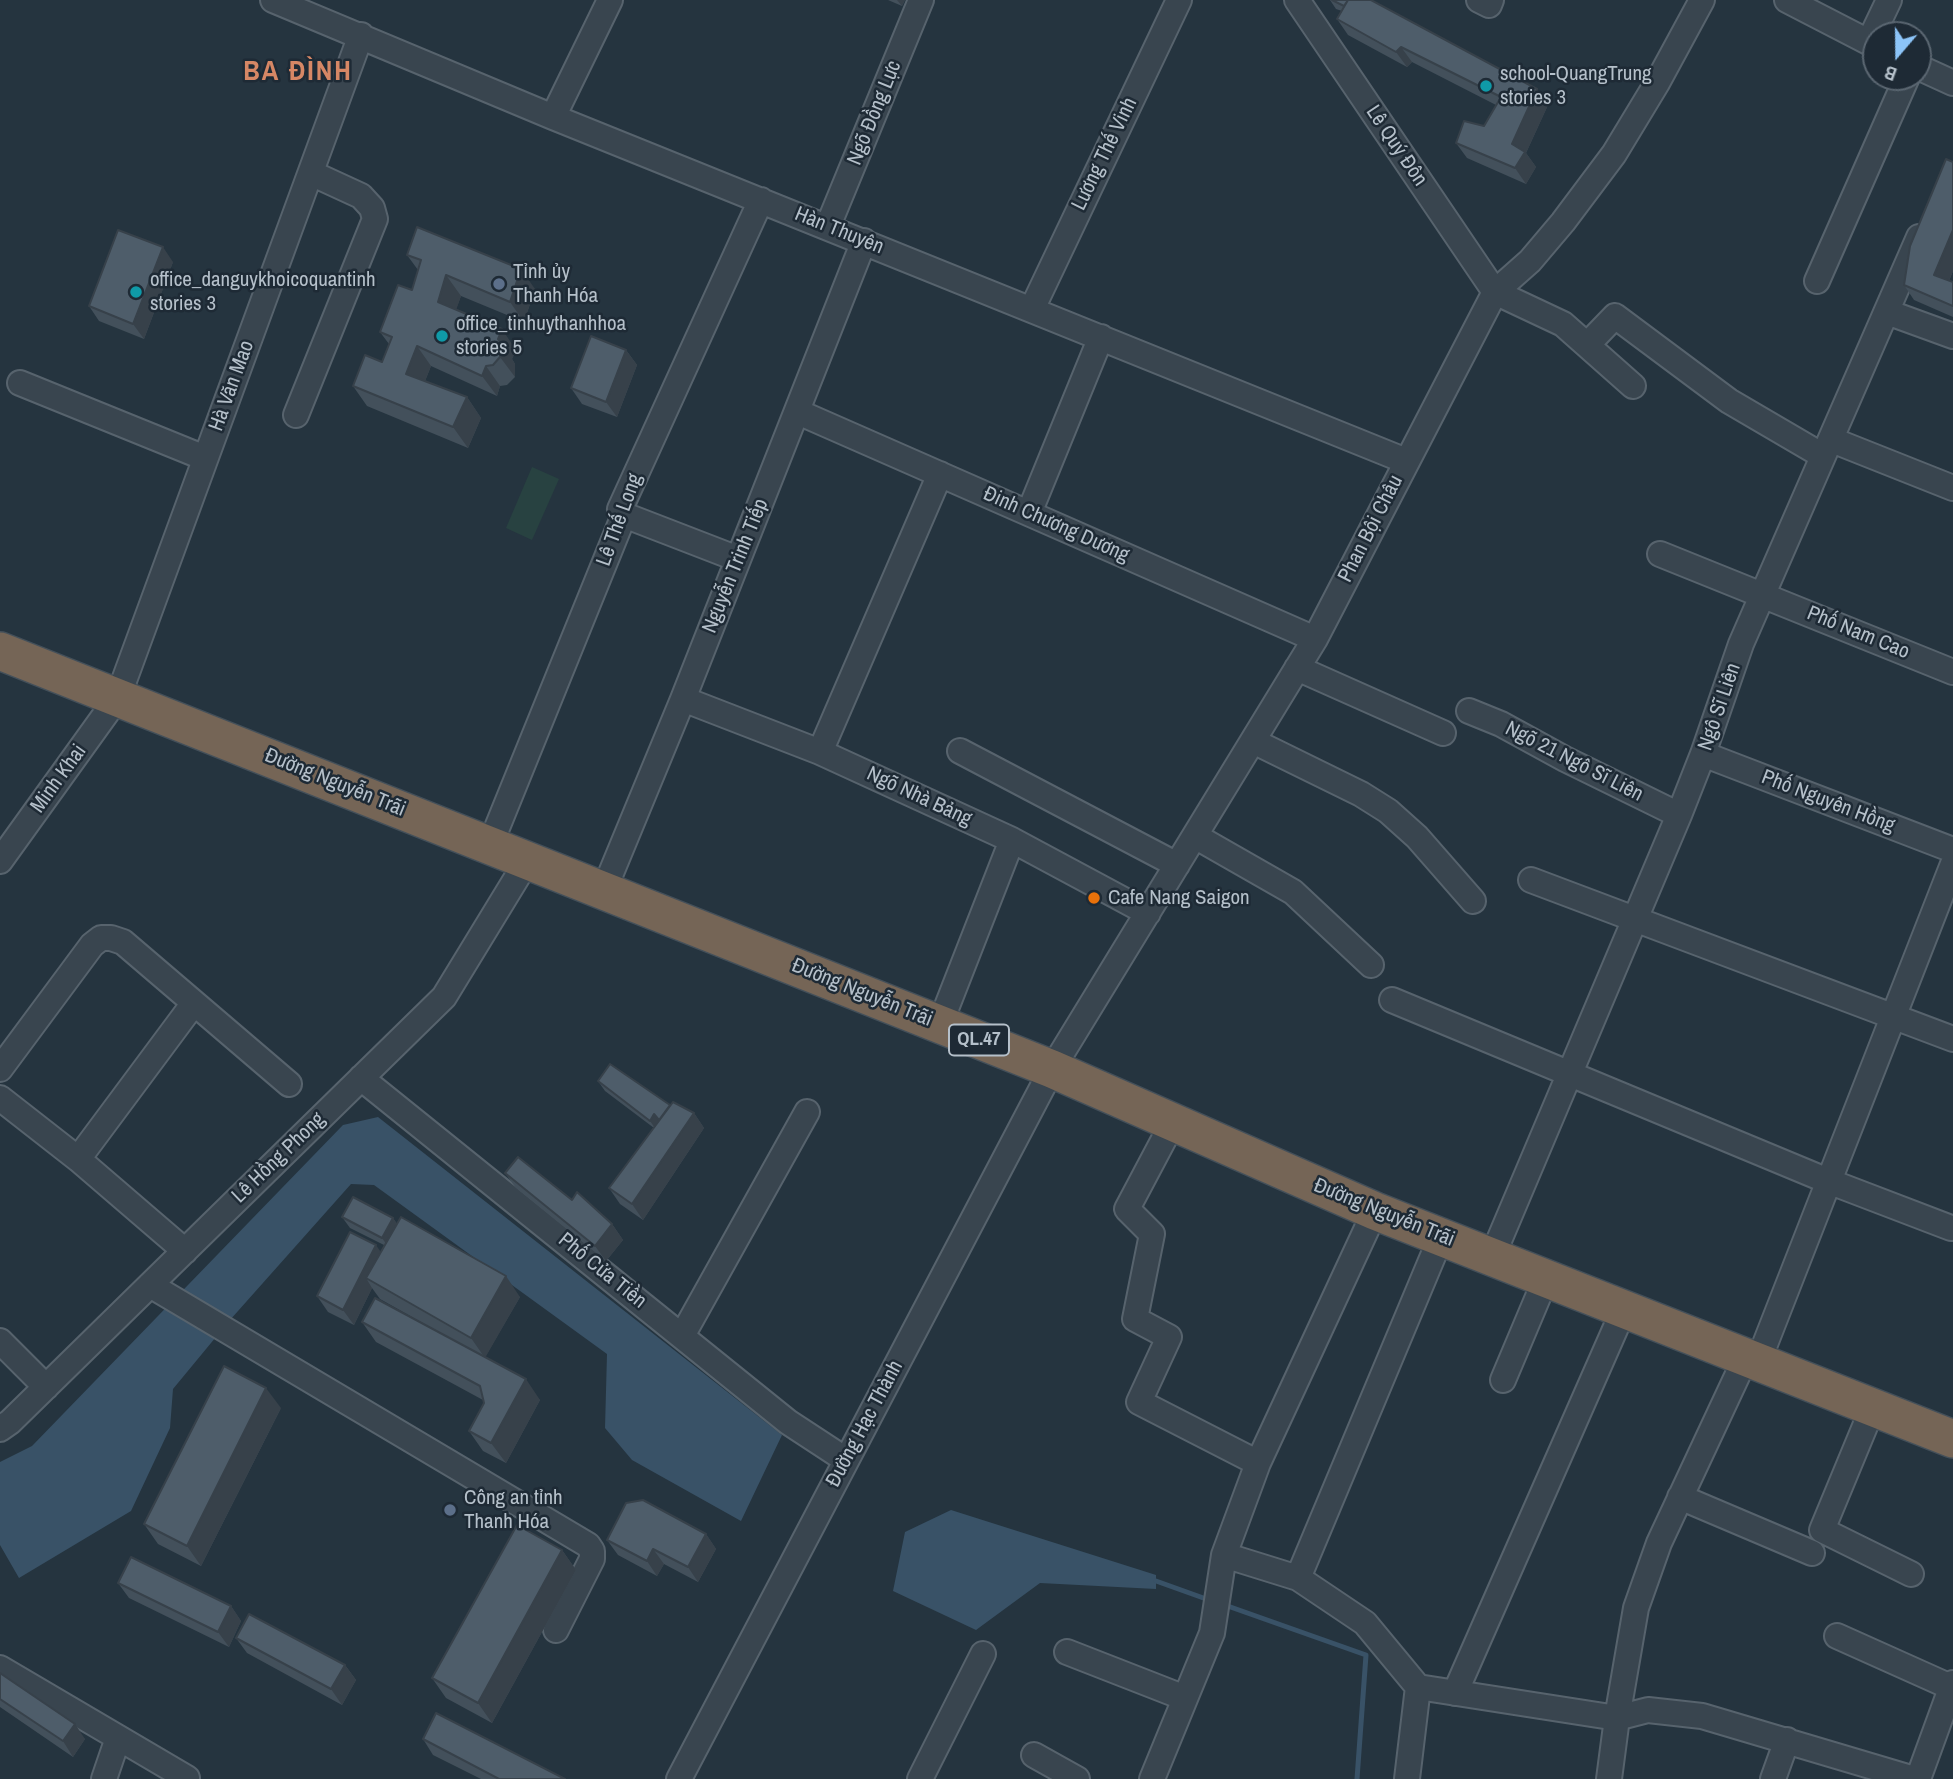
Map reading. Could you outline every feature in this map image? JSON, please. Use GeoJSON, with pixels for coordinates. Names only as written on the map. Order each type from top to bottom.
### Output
{"type":"FeatureCollection","features":[{"type":"Feature","properties":{"kind":"highway","name":"Đường Nguyễn Trãi"},"geometry":{"type":"LineString","coordinates":[[0,651],[1052,1069],[1375,1211],[1953,1439]]}},
{"type":"Feature","properties":{"kind":"street","name":"Hàn Thuyên"},"geometry":{"type":"LineString","coordinates":[[273,0],[553,117],[1406,461]]}},
{"type":"Feature","properties":{"kind":"street"},"geometry":{"type":"LineString","coordinates":[[553,117],[611,0]]}},
{"type":"Feature","properties":{"kind":"street","name":"Ngõ Đồng Lực"},"geometry":{"type":"LineString","coordinates":[[828,226],[921,0]]}},
{"type":"Feature","properties":{"kind":"street","name":"Lương Thế Vinh"},"geometry":{"type":"LineString","coordinates":[[1031,309],[1179,0]]}},
{"type":"Feature","properties":{"kind":"street"},"geometry":{"type":"LineString","coordinates":[[1479,0],[1489,5],[1491,0]]}},
{"type":"Feature","properties":{"kind":"street","name":"Phan Bội Châu"},"geometry":{"type":"LineString","coordinates":[[1052,1069],[1315,639],[1496,292],[1530,261],[1614,154],[1657,83],[1702,0]]}},
{"type":"Feature","properties":{"kind":"street"},"geometry":{"type":"LineString","coordinates":[[1787,0],[1862,39]]}},
{"type":"Feature","properties":{"kind":"street"},"geometry":{"type":"LineString","coordinates":[[1881,21],[1889,0]]}},
{"type":"Feature","properties":{"kind":"street","name":"Lê Quý Đôn"},"geometry":{"type":"LineString","coordinates":[[1308,6],[1496,292]]}},
{"type":"Feature","properties":{"kind":"street","name":"Hà Văn Mao"},"geometry":{"type":"LineString","coordinates":[[118,697],[360,35]]}},
{"type":"Feature","properties":{"kind":"street"},"geometry":{"type":"LineString","coordinates":[[1932,73],[1953,83]]}},
{"type":"Feature","properties":{"kind":"street"},"geometry":{"type":"LineString","coordinates":[[1816,281],[1901,91]]}},
{"type":"Feature","properties":{"kind":"street"},"geometry":{"type":"LineString","coordinates":[[296,415],[375,219],[372,208],[361,197],[311,173]]}},
{"type":"Feature","properties":{"kind":"street","name":"Lê Thế Long"},"geometry":{"type":"LineString","coordinates":[[490,845],[624,515],[620,509],[761,200]]}},
{"type":"Feature","properties":{"kind":"street","name":"Ngô Sĩ Liên"},"geometry":{"type":"LineString","coordinates":[[1492,1256],[1679,815],[1741,644],[1931,210]]}},
{"type":"Feature","properties":{"kind":"street","name":"Nguyễn Trinh Tiếp"},"geometry":{"type":"LineString","coordinates":[[604,890],[798,412],[864,241]]}},
{"type":"Feature","properties":{"kind":"street"},"geometry":{"type":"LineString","coordinates":[[1496,292],[1563,324],[1633,386]]}},
{"type":"Feature","properties":{"kind":"street"},"geometry":{"type":"LineString","coordinates":[[1887,312],[1953,336]]}},
{"type":"Feature","properties":{"kind":"street"},"geometry":{"type":"LineString","coordinates":[[1587,345],[1615,316],[1729,401],[1827,448],[1953,488]]}},
{"type":"Feature","properties":{"kind":"street"},"geometry":{"type":"LineString","coordinates":[[1029,513],[1101,337]]}},
{"type":"Feature","properties":{"kind":"street"},"geometry":{"type":"LineString","coordinates":[[20,383],[205,458]]}},
{"type":"Feature","properties":{"kind":"street","name":"Đinh Chương Dương"},"geometry":{"type":"LineString","coordinates":[[798,412],[1315,639]]}},
{"type":"Feature","properties":{"kind":"street"},"geometry":{"type":"LineString","coordinates":[[820,752],[940,474]]}},
{"type":"Feature","properties":{"kind":"street"},"geometry":{"type":"LineString","coordinates":[[624,515],[738,559]]}},
{"type":"Feature","properties":{"kind":"street","name":"Phố Nam Cao"},"geometry":{"type":"LineString","coordinates":[[1660,554],[1953,671]]}},
{"type":"Feature","properties":{"kind":"street"},"geometry":{"type":"LineString","coordinates":[[1297,668],[1443,733]]}},
{"type":"Feature","properties":{"kind":"street","name":"Minh Khai"},"geometry":{"type":"LineString","coordinates":[[0,860],[118,697]]}},
{"type":"Feature","properties":{"kind":"street","name":"Ngõ Nhà Bảng"},"geometry":{"type":"LineString","coordinates":[[683,699],[820,752],[1012,840],[1148,913]]}},
{"type":"Feature","properties":{"kind":"street","name":"Ngõ 21 Ngô Sĩ Liên"},"geometry":{"type":"LineString","coordinates":[[1469,711],[1501,724],[1679,815]]}},
{"type":"Feature","properties":{"kind":"street"},"geometry":{"type":"LineString","coordinates":[[1253,741],[1361,794],[1388,811],[1417,837],[1473,901]]}},
{"type":"Feature","properties":{"kind":"street"},"geometry":{"type":"LineString","coordinates":[[960,751],[1177,865]]}},
{"type":"Feature","properties":{"kind":"street","name":"Phố Nguyên Hồng"},"geometry":{"type":"LineString","coordinates":[[1703,754],[1953,850]]}},
{"type":"Feature","properties":{"kind":"street"},"geometry":{"type":"LineString","coordinates":[[1195,836],[1293,892],[1371,965]]}},
{"type":"Feature","properties":{"kind":"street"},"geometry":{"type":"LineString","coordinates":[[940,1024],[1012,840]]}},
{"type":"Feature","properties":{"kind":"street","name":"Lê Hồng Phong"},"geometry":{"type":"LineString","coordinates":[[3,1421],[46,1387],[443,997],[527,861]]}},
{"type":"Feature","properties":{"kind":"street"},"geometry":{"type":"LineString","coordinates":[[1609,1779],[1636,1608],[1659,1543],[1680,1497],[1752,1360],[1828,1181],[1953,864]]}},
{"type":"Feature","properties":{"kind":"street"},"geometry":{"type":"LineString","coordinates":[[1531,880],[1893,1015],[1953,1040]]}},
{"type":"Feature","properties":{"kind":"street"},"geometry":{"type":"LineString","coordinates":[[0,1069],[92,945],[101,938],[111,938],[123,942],[289,1084]]}},
{"type":"Feature","properties":{"kind":"street"},"geometry":{"type":"LineString","coordinates":[[1392,1000],[1828,1181],[1951,1228]]}},
{"type":"Feature","properties":{"kind":"street"},"geometry":{"type":"LineString","coordinates":[[78,1159],[194,1003]]}},
{"type":"Feature","properties":{"kind":"street","name":"Đường Hạc Thành"},"geometry":{"type":"LineString","coordinates":[[679,1779],[1052,1069]]}},
{"type":"Feature","properties":{"kind":"street","name":"Phố Cửa Tiền"},"geometry":{"type":"LineString","coordinates":[[361,1078],[788,1422],[846,1460]]}},
{"type":"Feature","properties":{"kind":"street"},"geometry":{"type":"LineString","coordinates":[[0,1098],[78,1159],[185,1251]]}},
{"type":"Feature","properties":{"kind":"street"},"geometry":{"type":"LineString","coordinates":[[682,1336],[807,1112]]}},
{"type":"Feature","properties":{"kind":"street"},"geometry":{"type":"LineString","coordinates":[[1172,1124],[1127,1209],[1152,1234],[1135,1319],[1169,1337],[1139,1402],[1258,1463]]}},
{"type":"Feature","properties":{"kind":"street"},"geometry":{"type":"LineString","coordinates":[[1152,1779],[1212,1633],[1224,1555],[1258,1463],[1375,1211]]}},
{"type":"Feature","properties":{"kind":"street"},"geometry":{"type":"LineString","coordinates":[[1298,1578],[1415,1293],[1441,1237]]}},
{"type":"Feature","properties":{"kind":"street"},"geometry":{"type":"LineString","coordinates":[[1503,1380],[1546,1278]]}},
{"type":"Feature","properties":{"kind":"street"},"geometry":{"type":"LineString","coordinates":[[150,1285],[588,1545],[592,1551],[592,1559],[555,1630]]}},
{"type":"Feature","properties":{"kind":"street"},"geometry":{"type":"LineString","coordinates":[[1455,1693],[1624,1309]]}},
{"type":"Feature","properties":{"kind":"street"},"geometry":{"type":"LineString","coordinates":[[0,1341],[46,1387]]}},
{"type":"Feature","properties":{"kind":"street"},"geometry":{"type":"LineString","coordinates":[[1873,1407],[1822,1530],[1911,1574]]}},
{"type":"Feature","properties":{"kind":"street"},"geometry":{"type":"LineString","coordinates":[[1680,1497],[1812,1553]]}},
{"type":"Feature","properties":{"kind":"street"},"geometry":{"type":"LineString","coordinates":[[1224,1555],[1298,1578],[1365,1623],[1418,1687],[1617,1718],[1648,1710],[1702,1716],[1916,1779],[1952,1686],[1836,1636]]}},
{"type":"Feature","properties":{"kind":"street"},"geometry":{"type":"LineString","coordinates":[[1067,1652],[1185,1698]]}},
{"type":"Feature","properties":{"kind":"street"},"geometry":{"type":"LineString","coordinates":[[920,1779],[983,1654]]}},
{"type":"Feature","properties":{"kind":"street"},"geometry":{"type":"LineString","coordinates":[[0,1668],[187,1778]]}},
{"type":"Feature","properties":{"kind":"street"},"geometry":{"type":"LineString","coordinates":[[1407,1779],[1418,1687]]}},
{"type":"Feature","properties":{"kind":"street"},"geometry":{"type":"LineString","coordinates":[[104,1779],[118,1738]]}},
{"type":"Feature","properties":{"kind":"street"},"geometry":{"type":"LineString","coordinates":[[1773,1779],[1787,1740]]}},
{"type":"Feature","properties":{"kind":"street"},"geometry":{"type":"LineString","coordinates":[[1034,1755],[1077,1779]]}},
{"type":"Feature","properties":{"kind":"green space"},"geometry":{"type":"Polygon","coordinates":[[[532,467],[559,479],[532,540],[506,528],[532,467]]]}},
{"type":"Feature","properties":{"kind":"water"},"geometry":{"type":"Polygon","coordinates":[[[378,1117],[782,1435],[741,1521],[632,1460],[605,1428],[607,1354],[374,1185],[351,1184],[230,1320],[173,1389],[170,1428],[131,1511],[19,1578],[0,1545],[0,1462],[32,1446],[343,1125],[378,1117]]]}},
{"type":"Feature","properties":{"kind":"water"},"geometry":{"type":"Polygon","coordinates":[[[951,1510],[1156,1575],[1156,1589],[1040,1583],[976,1630],[893,1591],[905,1532],[951,1510]]]}},
{"type":"Feature","properties":{"kind":"building"},"geometry":{"type":"Polygon","coordinates":[[[1332,0],[1348,0],[1344,6],[1332,0]]]}},
{"type":"Feature","properties":{"kind":"building","name":"school-QuangTrung stories 3"},"geometry":{"type":"Polygon","coordinates":[[[1348,0],[1371,0],[1537,89],[1512,144],[1525,152],[1515,168],[1456,143],[1464,121],[1484,126],[1501,97],[1401,47],[1396,52],[1337,19],[1348,0]]]}},
{"type":"Feature","properties":{"kind":"building"},"geometry":{"type":"Polygon","coordinates":[[[1946,159],[1953,162],[1953,230],[1934,275],[1953,282],[1953,306],[1904,285],[1910,246],[1946,159]]]}},
{"type":"Feature","properties":{"kind":"building"},"geometry":{"type":"Polygon","coordinates":[[[417,227],[521,269],[510,302],[446,275],[438,302],[502,329],[498,339],[501,344],[500,357],[493,365],[486,366],[482,376],[417,346],[406,374],[467,397],[453,427],[353,386],[365,355],[382,362],[392,337],[380,332],[398,285],[412,290],[421,260],[407,255],[417,227]]]}},
{"type":"Feature","properties":{"kind":"building"},"geometry":{"type":"Polygon","coordinates":[[[118,230],[163,247],[133,324],[89,306],[118,230]]]}},
{"type":"Feature","properties":{"kind":"building"},"geometry":{"type":"Polygon","coordinates":[[[591,336],[626,350],[606,402],[571,388],[591,336]]]}},
{"type":"Feature","properties":{"kind":"building"},"geometry":{"type":"Polygon","coordinates":[[[610,1064],[670,1105],[659,1120],[654,1114],[650,1121],[598,1081],[610,1064]]]}},
{"type":"Feature","properties":{"kind":"building"},"geometry":{"type":"Polygon","coordinates":[[[673,1102],[694,1113],[632,1204],[609,1188],[673,1102]]]}},
{"type":"Feature","properties":{"kind":"building"},"geometry":{"type":"Polygon","coordinates":[[[518,1157],[572,1200],[577,1192],[612,1224],[595,1246],[505,1173],[518,1157]]]}},
{"type":"Feature","properties":{"kind":"building"},"geometry":{"type":"Polygon","coordinates":[[[353,1197],[393,1218],[382,1238],[342,1217],[353,1197]]]}},
{"type":"Feature","properties":{"kind":"building"},"geometry":{"type":"Polygon","coordinates":[[[401,1217],[506,1276],[471,1338],[366,1278],[401,1217]]]}},
{"type":"Feature","properties":{"kind":"building"},"geometry":{"type":"Polygon","coordinates":[[[350,1232],[376,1245],[343,1310],[317,1296],[350,1232]]]}},
{"type":"Feature","properties":{"kind":"building"},"geometry":{"type":"Polygon","coordinates":[[[375,1298],[526,1379],[491,1443],[469,1431],[484,1403],[480,1386],[362,1322],[375,1298]]]}},
{"type":"Feature","properties":{"kind":"building"},"geometry":{"type":"Polygon","coordinates":[[[224,1366],[266,1388],[187,1546],[144,1524],[224,1366]]]}},
{"type":"Feature","properties":{"kind":"building"},"geometry":{"type":"Polygon","coordinates":[[[643,1500],[706,1534],[688,1567],[653,1549],[647,1561],[607,1540],[626,1503],[643,1500]]]}},
{"type":"Feature","properties":{"kind":"building"},"geometry":{"type":"Polygon","coordinates":[[[517,1525],[562,1550],[478,1703],[432,1678],[517,1525]]]}},
{"type":"Feature","properties":{"kind":"building"},"geometry":{"type":"Polygon","coordinates":[[[131,1557],[231,1606],[218,1632],[118,1583],[131,1557]]]}},
{"type":"Feature","properties":{"kind":"building"},"geometry":{"type":"Polygon","coordinates":[[[249,1614],[345,1665],[331,1689],[236,1638],[249,1614]]]}},
{"type":"Feature","properties":{"kind":"building"},"geometry":{"type":"Polygon","coordinates":[[[0,1673],[75,1724],[63,1741],[0,1699],[0,1673]]]}},
{"type":"Feature","properties":{"kind":"building"},"geometry":{"type":"Polygon","coordinates":[[[436,1713],[565,1779],[499,1779],[423,1739],[436,1713]]]}},
{"type":"Feature","properties":{"kind":"waterway"},"geometry":{"type":"LineString","coordinates":[[1156,1581],[1209,1600]]}},
{"type":"Feature","properties":{"kind":"waterway"},"geometry":{"type":"LineString","coordinates":[[1222,1604],[1366,1655],[1357,1779]]}},
{"type":"Feature","properties":{"kind":"place","name":"school-QuangTrung stories 3"},"geometry":{"type":"Point","coordinates":[1486,86]}},
{"type":"Feature","properties":{"kind":"place","name":"Tỉnh ủy Thanh Hóa"},"geometry":{"type":"Point","coordinates":[499,284]}},
{"type":"Feature","properties":{"kind":"place","name":"office_danguykhoicoquantinh stories 3"},"geometry":{"type":"Point","coordinates":[136,292]}},
{"type":"Feature","properties":{"kind":"place","name":"office_tinhuythanhhoa stories 5"},"geometry":{"type":"Point","coordinates":[442,336]}},
{"type":"Feature","properties":{"kind":"place","name":"Cafe Nang Saigon"},"geometry":{"type":"Point","coordinates":[1094,898]}},
{"type":"Feature","properties":{"kind":"place","name":"Công an tỉnh Thanh Hóa"},"geometry":{"type":"Point","coordinates":[450,1510]}},
{"type":"Feature","properties":{"kind":"district","name":"BA ĐÌNH"},"geometry":{"type":"Point","coordinates":[298,72]}}]}
